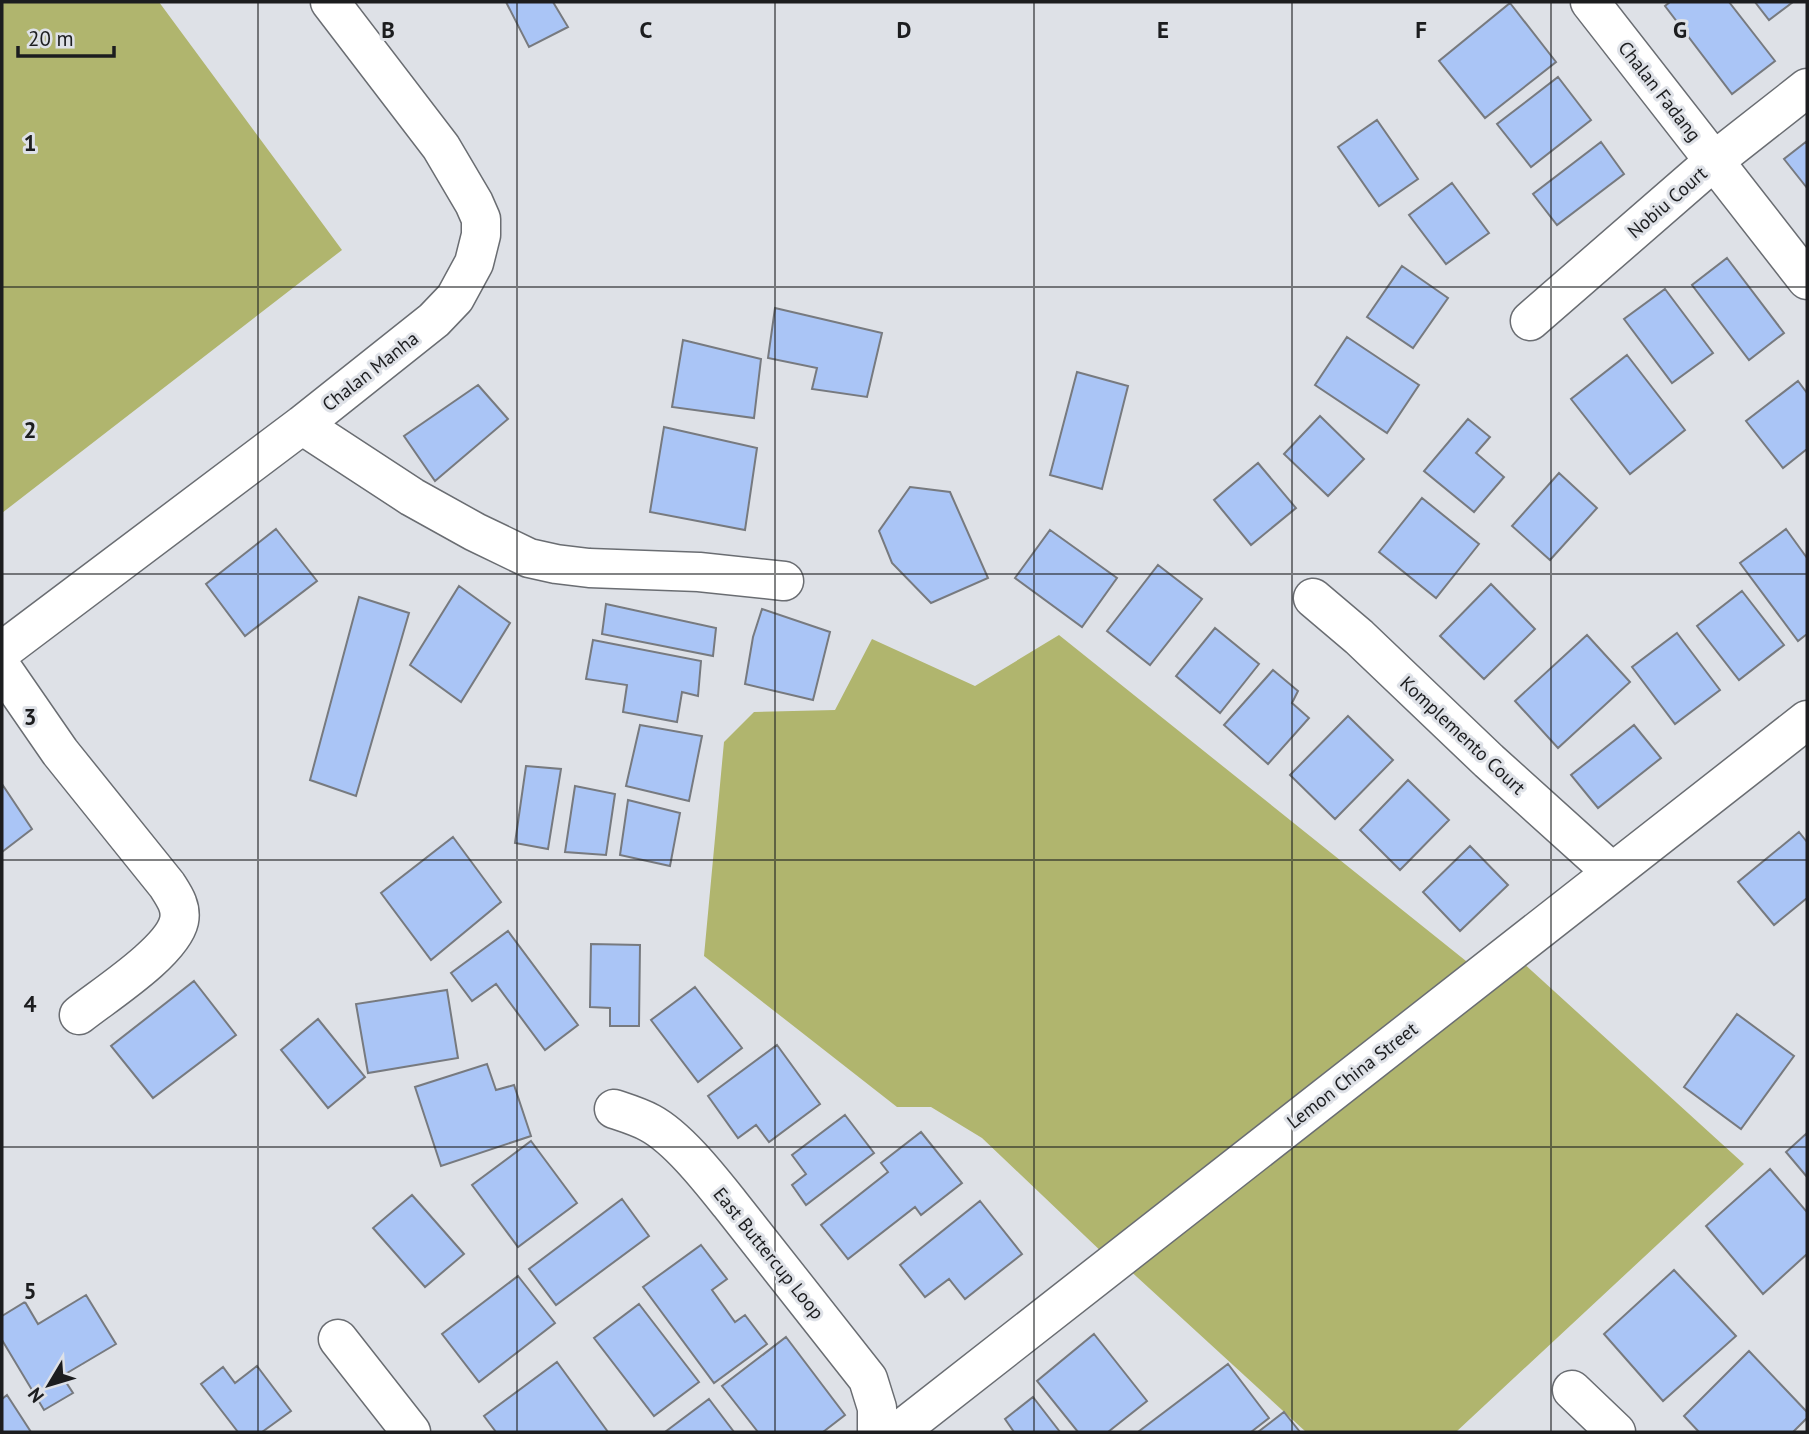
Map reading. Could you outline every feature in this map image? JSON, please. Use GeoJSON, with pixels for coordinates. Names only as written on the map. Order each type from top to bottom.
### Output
{"type":"FeatureCollection","features":[{"type":"Feature","properties":{"kind":"street","name":"Chalan Manha"},"geometry":{"type":"LineString","coordinates":[[2,651],[302,425],[382,359],[435,320],[455,298],[474,263],[481,235],[481,219],[474,203],[441,147],[330,2]]}},
{"type":"Feature","properties":{"kind":"street","name":"Chalan Fadang"},"geometry":{"type":"LineString","coordinates":[[1590,2],[1807,280]]}},
{"type":"Feature","properties":{"kind":"street","name":"Nobiu Court"},"geometry":{"type":"LineString","coordinates":[[1530,321],[1714,161],[1807,88]]}},
{"type":"Feature","properties":{"kind":"street"},"geometry":{"type":"LineString","coordinates":[[302,425],[412,497],[474,532],[529,558],[589,568],[699,572],[785,581]]}},
{"type":"Feature","properties":{"kind":"street","name":"Komplemento Court"},"geometry":{"type":"LineString","coordinates":[[1313,598],[1612,872]]}},
{"type":"Feature","properties":{"kind":"street"},"geometry":{"type":"LineString","coordinates":[[2,668],[60,752],[167,885],[178,905],[179,921],[176,929],[160,950],[79,1014]]}},
{"type":"Feature","properties":{"kind":"street","name":"Lemon China Street"},"geometry":{"type":"LineString","coordinates":[[898,1432],[1807,720]]}},
{"type":"Feature","properties":{"kind":"street","name":"East Buttercup Loop"},"geometry":{"type":"LineString","coordinates":[[614,1109],[650,1123],[666,1135],[722,1194],[868,1379],[877,1408],[877,1432]]}},
{"type":"Feature","properties":{"kind":"street"},"geometry":{"type":"LineString","coordinates":[[338,1339],[411,1432]]}},
{"type":"Feature","properties":{"kind":"street"},"geometry":{"type":"LineString","coordinates":[[1572,1390],[1616,1432]]}},
{"type":"Feature","properties":{"kind":"green space"},"geometry":{"type":"Polygon","coordinates":[[[2,2],[159,2],[342,250],[2,513],[2,2]]]}},
{"type":"Feature","properties":{"kind":"green space"},"geometry":{"type":"Polygon","coordinates":[[[1059,635],[1471,965],[1106,1256],[982,1138],[931,1107],[897,1107],[704,956],[724,742],[754,712],[835,710],[872,639],[975,686],[1059,635]]]}},
{"type":"Feature","properties":{"kind":"green space"},"geometry":{"type":"Polygon","coordinates":[[[1510,951],[1744,1164],[1456,1432],[1306,1432],[1125,1266],[1510,951]]]}},
{"type":"Feature","properties":{"kind":"building"},"geometry":{"type":"Polygon","coordinates":[[[506,2],[553,2],[568,27],[529,47],[506,2]]]}},
{"type":"Feature","properties":{"kind":"building"},"geometry":{"type":"Polygon","coordinates":[[[1670,2],[1729,2],[1775,61],[1732,94],[1665,6],[1670,2]]]}},
{"type":"Feature","properties":{"kind":"building"},"geometry":{"type":"Polygon","coordinates":[[[1755,2],[1793,2],[1769,20],[1755,2]]]}},
{"type":"Feature","properties":{"kind":"building"},"geometry":{"type":"Polygon","coordinates":[[[1510,3],[1556,62],[1485,118],[1439,61],[1510,3]]]}},
{"type":"Feature","properties":{"kind":"building"},"geometry":{"type":"Polygon","coordinates":[[[1558,77],[1591,120],[1531,167],[1497,124],[1558,77]]]}},
{"type":"Feature","properties":{"kind":"building"},"geometry":{"type":"Polygon","coordinates":[[[1377,120],[1418,179],[1379,206],[1338,147],[1377,120]]]}},
{"type":"Feature","properties":{"kind":"building"},"geometry":{"type":"Polygon","coordinates":[[[1807,141],[1807,188],[1784,159],[1807,141]]]}},
{"type":"Feature","properties":{"kind":"building"},"geometry":{"type":"Polygon","coordinates":[[[1601,142],[1624,174],[1557,225],[1533,194],[1601,142]]]}},
{"type":"Feature","properties":{"kind":"building"},"geometry":{"type":"Polygon","coordinates":[[[1452,183],[1489,233],[1446,264],[1409,215],[1452,183]]]}},
{"type":"Feature","properties":{"kind":"building"},"geometry":{"type":"Polygon","coordinates":[[[1727,258],[1784,333],[1749,360],[1692,285],[1727,258]]]}},
{"type":"Feature","properties":{"kind":"building"},"geometry":{"type":"Polygon","coordinates":[[[1402,266],[1448,298],[1413,348],[1367,317],[1402,266]]]}},
{"type":"Feature","properties":{"kind":"building"},"geometry":{"type":"Polygon","coordinates":[[[1665,289],[1713,353],[1672,383],[1624,319],[1665,289]]]}},
{"type":"Feature","properties":{"kind":"building"},"geometry":{"type":"Polygon","coordinates":[[[775,308],[882,333],[867,397],[812,389],[817,368],[768,358],[775,308]]]}},
{"type":"Feature","properties":{"kind":"building"},"geometry":{"type":"Polygon","coordinates":[[[1347,337],[1419,385],[1387,433],[1315,385],[1347,337]]]}},
{"type":"Feature","properties":{"kind":"building"},"geometry":{"type":"Polygon","coordinates":[[[683,340],[761,359],[754,418],[672,407],[683,340]]]}},
{"type":"Feature","properties":{"kind":"building"},"geometry":{"type":"Polygon","coordinates":[[[1627,355],[1685,430],[1630,474],[1571,399],[1627,355]]]}},
{"type":"Feature","properties":{"kind":"building"},"geometry":{"type":"Polygon","coordinates":[[[1077,372],[1128,386],[1102,489],[1050,475],[1077,372]]]}},
{"type":"Feature","properties":{"kind":"building"},"geometry":{"type":"Polygon","coordinates":[[[1798,381],[1807,393],[1807,449],[1783,468],[1746,421],[1798,381]]]}},
{"type":"Feature","properties":{"kind":"building"},"geometry":{"type":"Polygon","coordinates":[[[478,385],[508,419],[435,481],[404,436],[478,385]]]}},
{"type":"Feature","properties":{"kind":"building"},"geometry":{"type":"Polygon","coordinates":[[[1320,416],[1364,459],[1328,496],[1284,454],[1320,416]]]}},
{"type":"Feature","properties":{"kind":"building"},"geometry":{"type":"Polygon","coordinates":[[[1468,419],[1490,437],[1476,453],[1504,477],[1474,512],[1424,471],[1468,419]]]}},
{"type":"Feature","properties":{"kind":"building"},"geometry":{"type":"Polygon","coordinates":[[[664,427],[757,448],[745,530],[650,512],[664,427]]]}},
{"type":"Feature","properties":{"kind":"building"},"geometry":{"type":"Polygon","coordinates":[[[1258,463],[1296,508],[1251,545],[1214,500],[1258,463]]]}},
{"type":"Feature","properties":{"kind":"building"},"geometry":{"type":"Polygon","coordinates":[[[1559,473],[1597,508],[1550,560],[1512,526],[1559,473]]]}},
{"type":"Feature","properties":{"kind":"building"},"geometry":{"type":"Polygon","coordinates":[[[910,487],[950,492],[988,578],[931,603],[892,563],[879,531],[910,487]]]}},
{"type":"Feature","properties":{"kind":"building"},"geometry":{"type":"Polygon","coordinates":[[[1422,498],[1479,544],[1436,598],[1379,552],[1422,498]]]}},
{"type":"Feature","properties":{"kind":"building"},"geometry":{"type":"Polygon","coordinates":[[[276,529],[317,581],[245,636],[206,584],[276,529]]]}},
{"type":"Feature","properties":{"kind":"building"},"geometry":{"type":"Polygon","coordinates":[[[1786,529],[1807,558],[1807,634],[1798,641],[1740,563],[1786,529]]]}},
{"type":"Feature","properties":{"kind":"building"},"geometry":{"type":"Polygon","coordinates":[[[1050,530],[1117,578],[1082,627],[1015,578],[1050,530]]]}},
{"type":"Feature","properties":{"kind":"building"},"geometry":{"type":"Polygon","coordinates":[[[1158,565],[1202,599],[1150,665],[1107,631],[1158,565]]]}},
{"type":"Feature","properties":{"kind":"building"},"geometry":{"type":"Polygon","coordinates":[[[1491,584],[1535,629],[1484,679],[1440,636],[1491,584]]]}},
{"type":"Feature","properties":{"kind":"building"},"geometry":{"type":"Polygon","coordinates":[[[459,586],[510,623],[461,702],[410,665],[459,586]]]}},
{"type":"Feature","properties":{"kind":"building"},"geometry":{"type":"Polygon","coordinates":[[[1742,591],[1784,645],[1739,680],[1697,626],[1742,591]]]}},
{"type":"Feature","properties":{"kind":"building"},"geometry":{"type":"Polygon","coordinates":[[[359,597],[409,613],[356,796],[310,780],[359,597]]]}},
{"type":"Feature","properties":{"kind":"building"},"geometry":{"type":"Polygon","coordinates":[[[606,604],[716,628],[713,656],[602,634],[606,604]]]}},
{"type":"Feature","properties":{"kind":"building"},"geometry":{"type":"Polygon","coordinates":[[[762,609],[830,632],[813,700],[745,684],[753,637],[762,609]]]}},
{"type":"Feature","properties":{"kind":"building"},"geometry":{"type":"Polygon","coordinates":[[[1215,628],[1259,664],[1220,713],[1176,676],[1215,628]]]}},
{"type":"Feature","properties":{"kind":"building"},"geometry":{"type":"Polygon","coordinates":[[[1677,633],[1720,690],[1675,724],[1632,667],[1677,633]]]}},
{"type":"Feature","properties":{"kind":"building"},"geometry":{"type":"Polygon","coordinates":[[[1587,635],[1630,682],[1558,748],[1515,701],[1587,635]]]}},
{"type":"Feature","properties":{"kind":"building"},"geometry":{"type":"Polygon","coordinates":[[[593,640],[701,661],[698,696],[682,692],[677,722],[623,712],[627,685],[586,679],[593,640]]]}},
{"type":"Feature","properties":{"kind":"building"},"geometry":{"type":"Polygon","coordinates":[[[1273,670],[1298,691],[1292,703],[1309,718],[1268,764],[1224,725],[1273,670]]]}},
{"type":"Feature","properties":{"kind":"building"},"geometry":{"type":"Polygon","coordinates":[[[1348,716],[1393,760],[1335,819],[1290,775],[1348,716]]]}},
{"type":"Feature","properties":{"kind":"building"},"geometry":{"type":"Polygon","coordinates":[[[640,725],[702,736],[689,801],[626,786],[640,725]]]}},
{"type":"Feature","properties":{"kind":"building"},"geometry":{"type":"Polygon","coordinates":[[[1634,725],[1661,758],[1598,808],[1571,775],[1634,725]]]}},
{"type":"Feature","properties":{"kind":"building"},"geometry":{"type":"Polygon","coordinates":[[[526,766],[561,769],[548,849],[515,843],[526,766]]]}},
{"type":"Feature","properties":{"kind":"building"},"geometry":{"type":"Polygon","coordinates":[[[1408,780],[1449,820],[1400,870],[1360,830],[1408,780]]]}},
{"type":"Feature","properties":{"kind":"building"},"geometry":{"type":"Polygon","coordinates":[[[2,784],[32,829],[2,852],[2,784]]]}},
{"type":"Feature","properties":{"kind":"building"},"geometry":{"type":"Polygon","coordinates":[[[575,786],[615,794],[606,855],[565,852],[575,786]]]}},
{"type":"Feature","properties":{"kind":"building"},"geometry":{"type":"Polygon","coordinates":[[[628,800],[680,813],[670,866],[620,855],[628,800]]]}},
{"type":"Feature","properties":{"kind":"building"},"geometry":{"type":"Polygon","coordinates":[[[1799,832],[1807,842],[1807,898],[1774,925],[1738,882],[1799,832]]]}},
{"type":"Feature","properties":{"kind":"building"},"geometry":{"type":"Polygon","coordinates":[[[453,837],[501,902],[431,960],[381,893],[453,837]]]}},
{"type":"Feature","properties":{"kind":"building"},"geometry":{"type":"Polygon","coordinates":[[[1470,846],[1508,885],[1460,931],[1423,892],[1470,846]]]}},
{"type":"Feature","properties":{"kind":"building"},"geometry":{"type":"Polygon","coordinates":[[[508,931],[578,1025],[545,1050],[496,984],[472,1001],[451,973],[508,931]]]}},
{"type":"Feature","properties":{"kind":"building"},"geometry":{"type":"Polygon","coordinates":[[[591,944],[640,945],[639,1026],[610,1026],[610,1008],[590,1007],[591,944]]]}},
{"type":"Feature","properties":{"kind":"building"},"geometry":{"type":"Polygon","coordinates":[[[194,981],[236,1035],[153,1098],[111,1046],[194,981]]]}},
{"type":"Feature","properties":{"kind":"building"},"geometry":{"type":"Polygon","coordinates":[[[695,987],[742,1048],[698,1082],[651,1020],[695,987]]]}},
{"type":"Feature","properties":{"kind":"building"},"geometry":{"type":"Polygon","coordinates":[[[447,990],[458,1058],[368,1073],[356,1004],[447,990]]]}},
{"type":"Feature","properties":{"kind":"building"},"geometry":{"type":"Polygon","coordinates":[[[1737,1014],[1794,1056],[1741,1129],[1684,1087],[1737,1014]]]}},
{"type":"Feature","properties":{"kind":"building"},"geometry":{"type":"Polygon","coordinates":[[[318,1019],[365,1077],[328,1108],[281,1050],[318,1019]]]}},
{"type":"Feature","properties":{"kind":"building"},"geometry":{"type":"Polygon","coordinates":[[[777,1045],[820,1104],[769,1142],[756,1125],[738,1138],[708,1096],[777,1045]]]}},
{"type":"Feature","properties":{"kind":"building"},"geometry":{"type":"Polygon","coordinates":[[[487,1064],[496,1090],[514,1085],[531,1136],[441,1166],[415,1087],[487,1064]]]}},
{"type":"Feature","properties":{"kind":"building"},"geometry":{"type":"Polygon","coordinates":[[[845,1115],[874,1153],[806,1205],[792,1185],[806,1174],[792,1155],[845,1115]]]}},
{"type":"Feature","properties":{"kind":"building"},"geometry":{"type":"Polygon","coordinates":[[[921,1132],[962,1183],[921,1215],[915,1207],[848,1259],[821,1225],[888,1172],[881,1163],[921,1132]]]}},
{"type":"Feature","properties":{"kind":"building"},"geometry":{"type":"Polygon","coordinates":[[[1807,1133],[1807,1177],[1786,1152],[1807,1133]]]}},
{"type":"Feature","properties":{"kind":"building"},"geometry":{"type":"Polygon","coordinates":[[[531,1141],[577,1203],[518,1247],[472,1185],[531,1141]]]}},
{"type":"Feature","properties":{"kind":"building"},"geometry":{"type":"Polygon","coordinates":[[[1770,1169],[1807,1212],[1807,1254],[1763,1294],[1706,1226],[1770,1169]]]}},
{"type":"Feature","properties":{"kind":"building"},"geometry":{"type":"Polygon","coordinates":[[[412,1195],[464,1254],[425,1287],[373,1228],[412,1195]]]}},
{"type":"Feature","properties":{"kind":"building"},"geometry":{"type":"Polygon","coordinates":[[[622,1199],[649,1236],[556,1305],[529,1269],[622,1199]]]}},
{"type":"Feature","properties":{"kind":"building"},"geometry":{"type":"Polygon","coordinates":[[[980,1201],[1022,1254],[965,1299],[949,1279],[925,1297],[900,1265],[980,1201]]]}},
{"type":"Feature","properties":{"kind":"building"},"geometry":{"type":"Polygon","coordinates":[[[701,1245],[727,1279],[712,1290],[735,1322],[745,1315],[767,1344],[714,1383],[643,1287],[701,1245]]]}},
{"type":"Feature","properties":{"kind":"building"},"geometry":{"type":"Polygon","coordinates":[[[1674,1270],[1736,1336],[1663,1401],[1604,1334],[1674,1270]]]}},
{"type":"Feature","properties":{"kind":"building"},"geometry":{"type":"Polygon","coordinates":[[[518,1276],[555,1323],[479,1382],[442,1334],[518,1276]]]}},
{"type":"Feature","properties":{"kind":"building"},"geometry":{"type":"Polygon","coordinates":[[[86,1295],[116,1344],[62,1376],[73,1393],[44,1410],[2,1340],[2,1316],[25,1302],[38,1324],[86,1295]]]}},
{"type":"Feature","properties":{"kind":"building"},"geometry":{"type":"Polygon","coordinates":[[[639,1304],[699,1382],[654,1416],[594,1338],[639,1304]]]}},
{"type":"Feature","properties":{"kind":"building"},"geometry":{"type":"Polygon","coordinates":[[[1094,1334],[1147,1401],[1108,1432],[1078,1432],[1037,1381],[1094,1334]]]}},
{"type":"Feature","properties":{"kind":"building"},"geometry":{"type":"Polygon","coordinates":[[[786,1337],[845,1415],[823,1432],[758,1432],[722,1386],[786,1337]]]}},
{"type":"Feature","properties":{"kind":"building"},"geometry":{"type":"Polygon","coordinates":[[[1749,1351],[1807,1412],[1807,1418],[1793,1432],[1699,1432],[1684,1416],[1749,1351]]]}},
{"type":"Feature","properties":{"kind":"building"},"geometry":{"type":"Polygon","coordinates":[[[557,1362],[608,1432],[496,1432],[484,1416],[557,1362]]]}},
{"type":"Feature","properties":{"kind":"building"},"geometry":{"type":"Polygon","coordinates":[[[1228,1364],[1269,1418],[1251,1432],[1138,1432],[1228,1364]]]}},
{"type":"Feature","properties":{"kind":"building"},"geometry":{"type":"Polygon","coordinates":[[[257,1366],[291,1411],[262,1432],[238,1432],[201,1384],[223,1367],[235,1383],[257,1366]]]}},
{"type":"Feature","properties":{"kind":"building"},"geometry":{"type":"Polygon","coordinates":[[[7,1395],[31,1432],[2,1432],[2,1399],[7,1395]]]}},
{"type":"Feature","properties":{"kind":"building"},"geometry":{"type":"Polygon","coordinates":[[[1033,1397],[1060,1432],[1014,1432],[1005,1419],[1033,1397]]]}},
{"type":"Feature","properties":{"kind":"building"},"geometry":{"type":"Polygon","coordinates":[[[709,1399],[734,1432],[665,1432],[709,1399]]]}},
{"type":"Feature","properties":{"kind":"building"},"geometry":{"type":"Polygon","coordinates":[[[1284,1412],[1300,1432],[1258,1432],[1284,1412]]]}}]}
